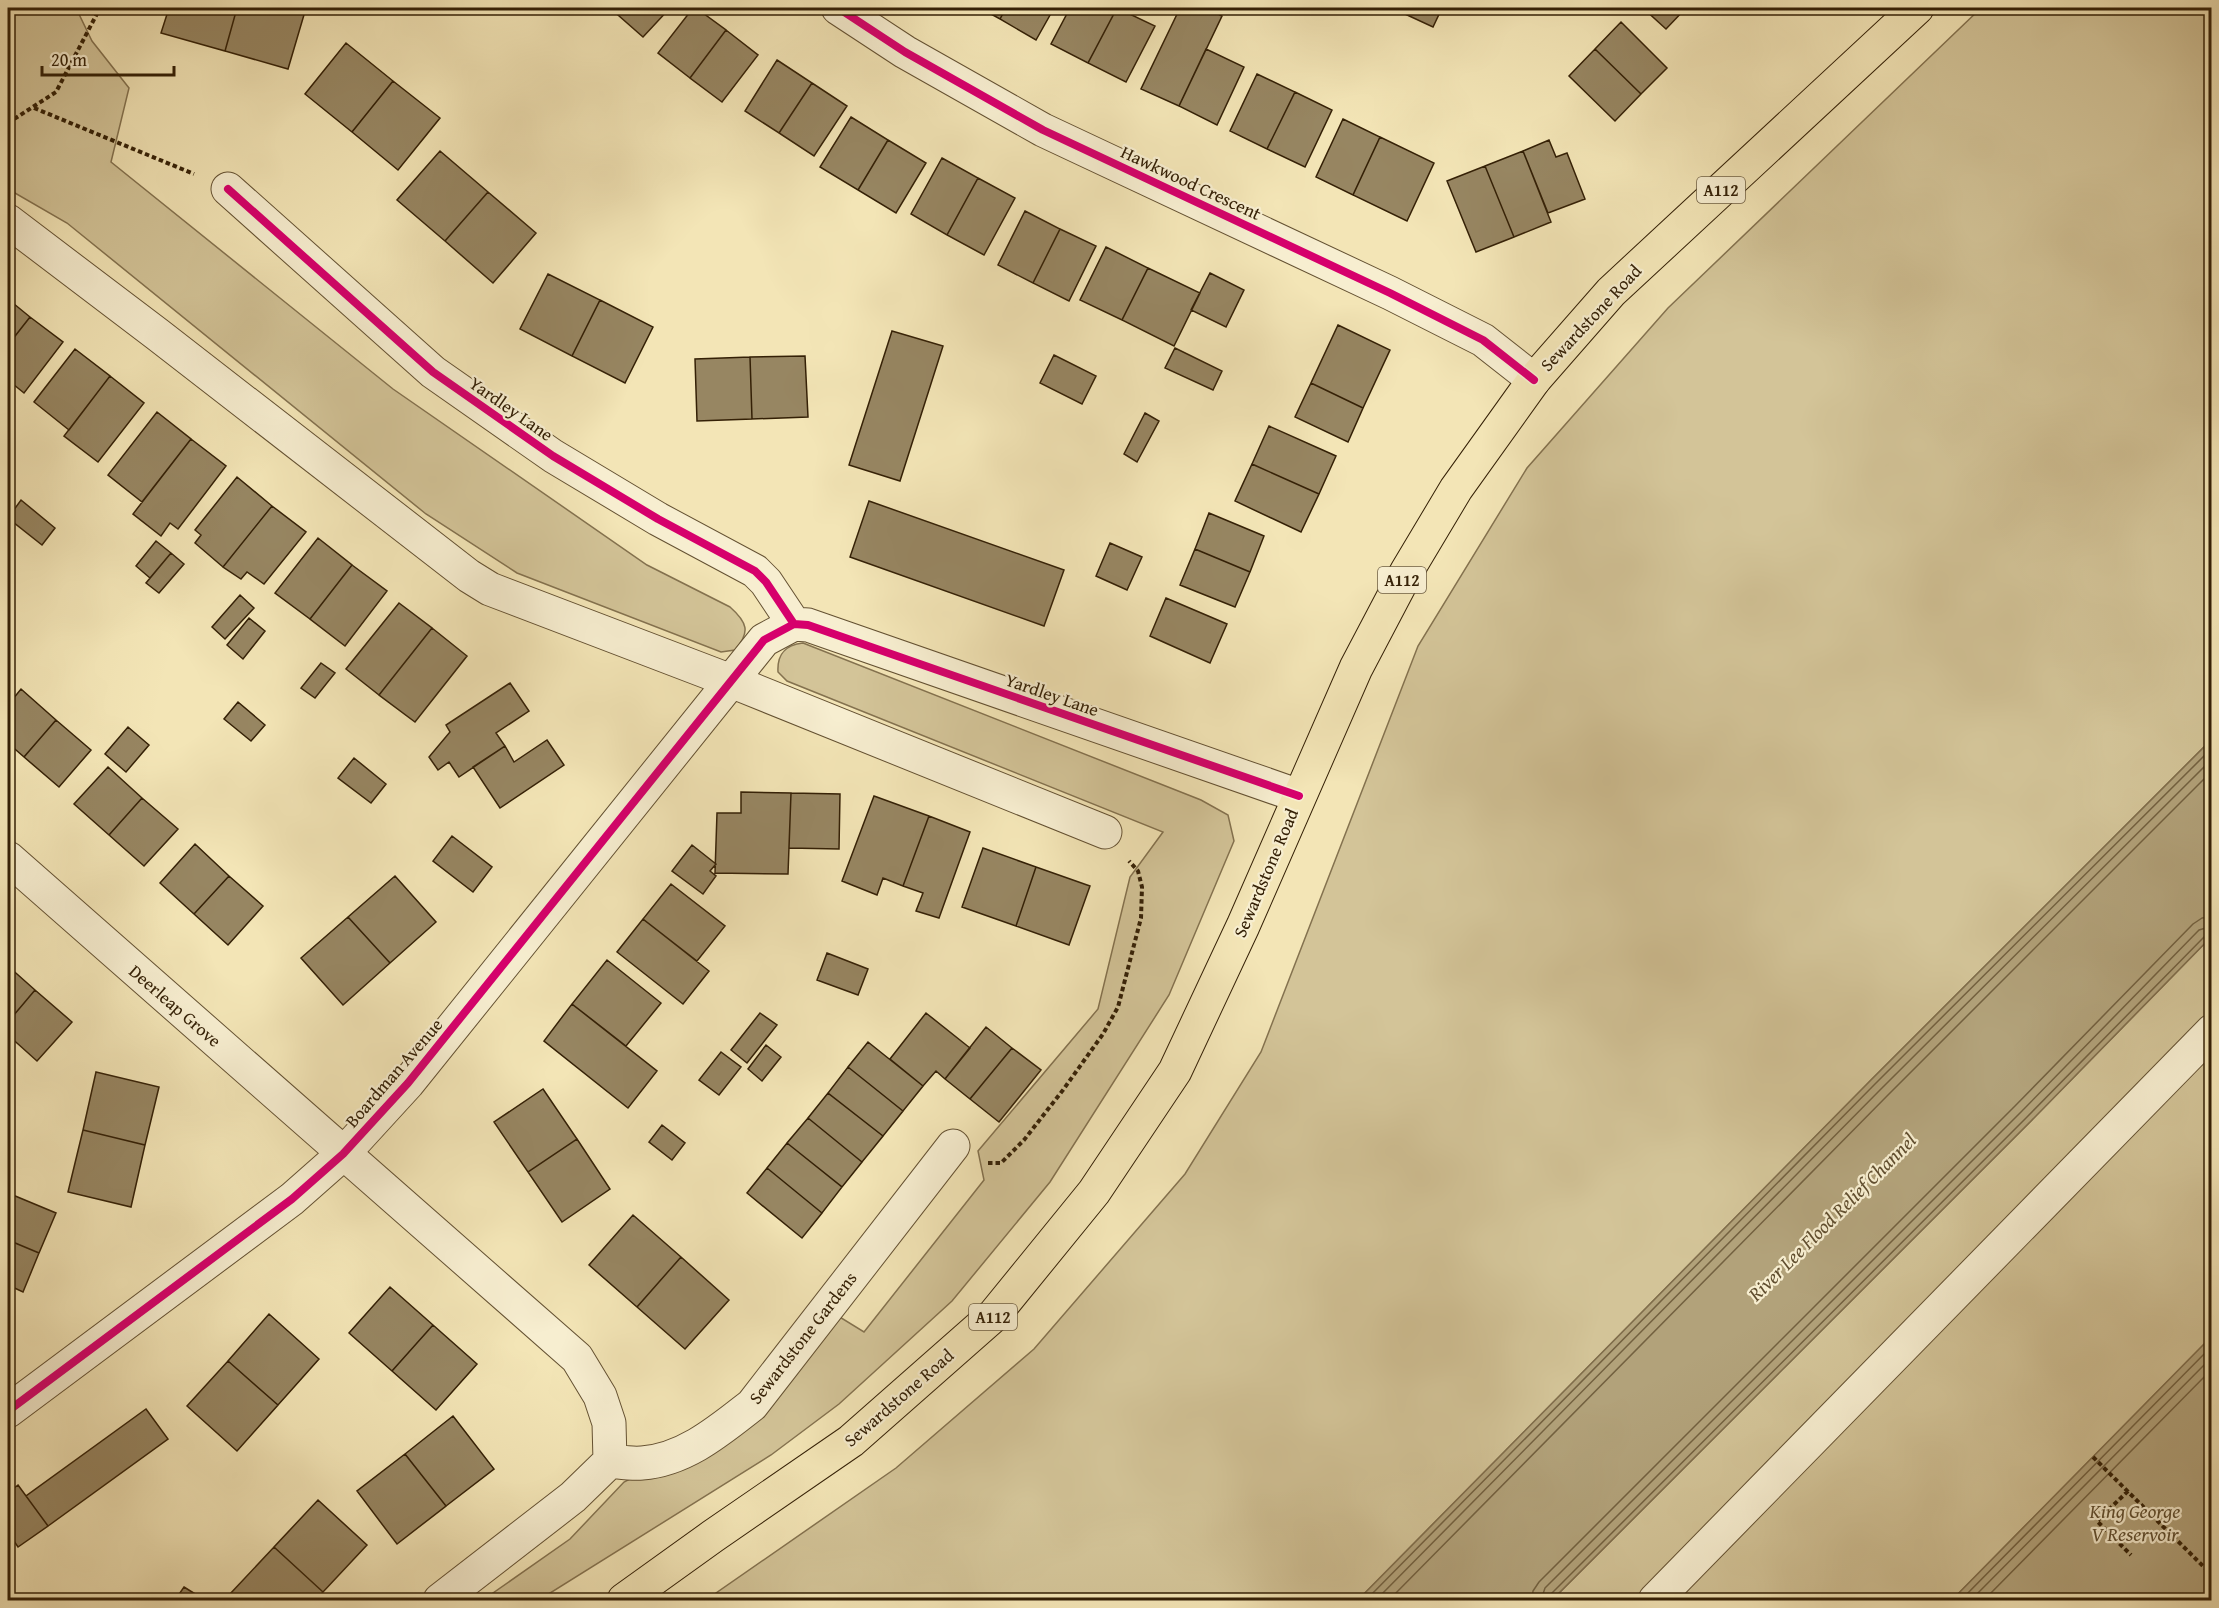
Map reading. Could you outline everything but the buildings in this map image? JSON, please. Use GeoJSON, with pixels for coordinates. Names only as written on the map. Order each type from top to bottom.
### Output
{"type":"FeatureCollection","features":[{"type":"Feature","properties":{"kind":"main road","name":"Sewardstone Road"},"geometry":{"type":"LineString","coordinates":[[624,1600],[851,1442],[994,1315],[1094,1192],[1175,1071],[1243,926],[1356,668],[1407,571],[1456,489],[1534,380],[1611,292],[1917,8]]}},
{"type":"Feature","properties":{"kind":"street","name":"Hawkwood Crescent"},"geometry":{"type":"LineString","coordinates":[[838,8],[906,52],[1043,130],[1483,340],[1534,380]]}},
{"type":"Feature","properties":{"kind":"street","name":"Yardley Lane"},"geometry":{"type":"LineString","coordinates":[[228,189],[433,372],[553,456],[658,519],[755,572],[766,582],[794,624],[808,625],[1299,796]]}},
{"type":"Feature","properties":{"kind":"street"},"geometry":{"type":"LineString","coordinates":[[8,221],[469,576],[490,589],[731,681],[1105,831]]}},
{"type":"Feature","properties":{"kind":"street"},"geometry":{"type":"LineString","coordinates":[[731,681],[765,640],[794,624]]}},
{"type":"Feature","properties":{"kind":"street","name":"Boardman Avenue"},"geometry":{"type":"LineString","coordinates":[[8,1411],[292,1199],[343,1154],[408,1083],[731,681]]}},
{"type":"Feature","properties":{"kind":"street","name":"Deerleap Grove"},"geometry":{"type":"LineString","coordinates":[[8,858],[343,1154]]}},
{"type":"Feature","properties":{"kind":"street"},"geometry":{"type":"LineString","coordinates":[[1655,1600],[2211,1031]]}},
{"type":"Feature","properties":{"kind":"street","name":"Sewardstone Gardens"},"geometry":{"type":"LineString","coordinates":[[610,1461],[642,1463],[681,1453],[718,1432],[752,1405],[953,1146]]}},
{"type":"Feature","properties":{"kind":"street"},"geometry":{"type":"LineString","coordinates":[[343,1154],[577,1358],[600,1396],[609,1423],[610,1461],[573,1497],[440,1600]]}},
{"type":"Feature","properties":{"kind":"path"},"geometry":{"type":"LineString","coordinates":[[8,123],[56,92],[100,8]]}},
{"type":"Feature","properties":{"kind":"path"},"geometry":{"type":"LineString","coordinates":[[34,108],[228,189]]}},
{"type":"Feature","properties":{"kind":"path"},"geometry":{"type":"LineString","coordinates":[[984,1164],[1001,1163],[1024,1140],[1103,1034],[1118,1007],[1141,918],[1142,887],[1138,871]]}},
{"type":"Feature","properties":{"kind":"path"},"geometry":{"type":"LineString","coordinates":[[2093,1458],[2208,1572]]}},
{"type":"Feature","properties":{"kind":"path"},"geometry":{"type":"LineString","coordinates":[[2128,1491],[2097,1521],[2131,1555]]}},
{"type":"Feature","properties":{"kind":"shaded area"},"geometry":{"type":"Polygon","coordinates":[[[8,8],[76,8],[92,41],[129,88],[111,162],[393,389],[647,565],[730,607],[745,627],[743,638],[735,650],[721,652],[517,573],[426,514],[67,223],[8,189],[8,8]]]}},
{"type":"Feature","properties":{"kind":"shaded area"},"geometry":{"type":"Polygon","coordinates":[[[1981,8],[2211,8],[2211,740],[1871,1080],[1358,1600],[706,1600],[896,1468],[1034,1349],[1185,1174],[1261,1052],[1418,646],[1527,468],[1668,308],[1981,8]]]}},
{"type":"Feature","properties":{"kind":"shaded area"},"geometry":{"type":"Polygon","coordinates":[[[803,643],[1201,800],[1228,815],[1234,841],[1169,995],[1050,1182],[952,1301],[839,1404],[771,1455],[539,1600],[483,1600],[570,1539],[624,1482],[737,1424],[830,1311],[864,1332],[984,1180],[978,1151],[1098,1009],[1130,877],[1163,832],[787,681],[778,672],[781,655],[787,648],[803,643]]]}},
{"type":"Feature","properties":{"kind":"shaded area"},"geometry":{"type":"Polygon","coordinates":[[[2211,937],[2211,1337],[1952,1600],[1552,1600],[2031,1121],[2211,937]]]}},
{"type":"Feature","properties":{"kind":"water","name":"River Lee Flood Relief Channel"},"geometry":{"type":"Polygon","coordinates":[[[2211,740],[2211,937],[2031,1121],[1552,1600],[1358,1600],[1871,1080],[2211,740]]]}},
{"type":"Feature","properties":{"kind":"water","name":"King George V Reservoir"},"geometry":{"type":"Polygon","coordinates":[[[2211,1337],[2211,1600],[1952,1600],[2211,1337]]]}},
{"type":"Feature","properties":{"kind":"cycle path"},"geometry":{"type":"LineString","coordinates":[[838,8],[905,52],[1043,130],[1390,293],[1483,340],[1534,380]]}},
{"type":"Feature","properties":{"kind":"cycle path"},"geometry":{"type":"LineString","coordinates":[[228,189],[433,372],[553,456],[658,519],[755,571],[766,582],[794,624]]}},
{"type":"Feature","properties":{"kind":"cycle path"},"geometry":{"type":"LineString","coordinates":[[8,1411],[292,1199],[343,1154],[408,1083],[764,640],[794,624],[808,625],[1299,796]]}}]}
